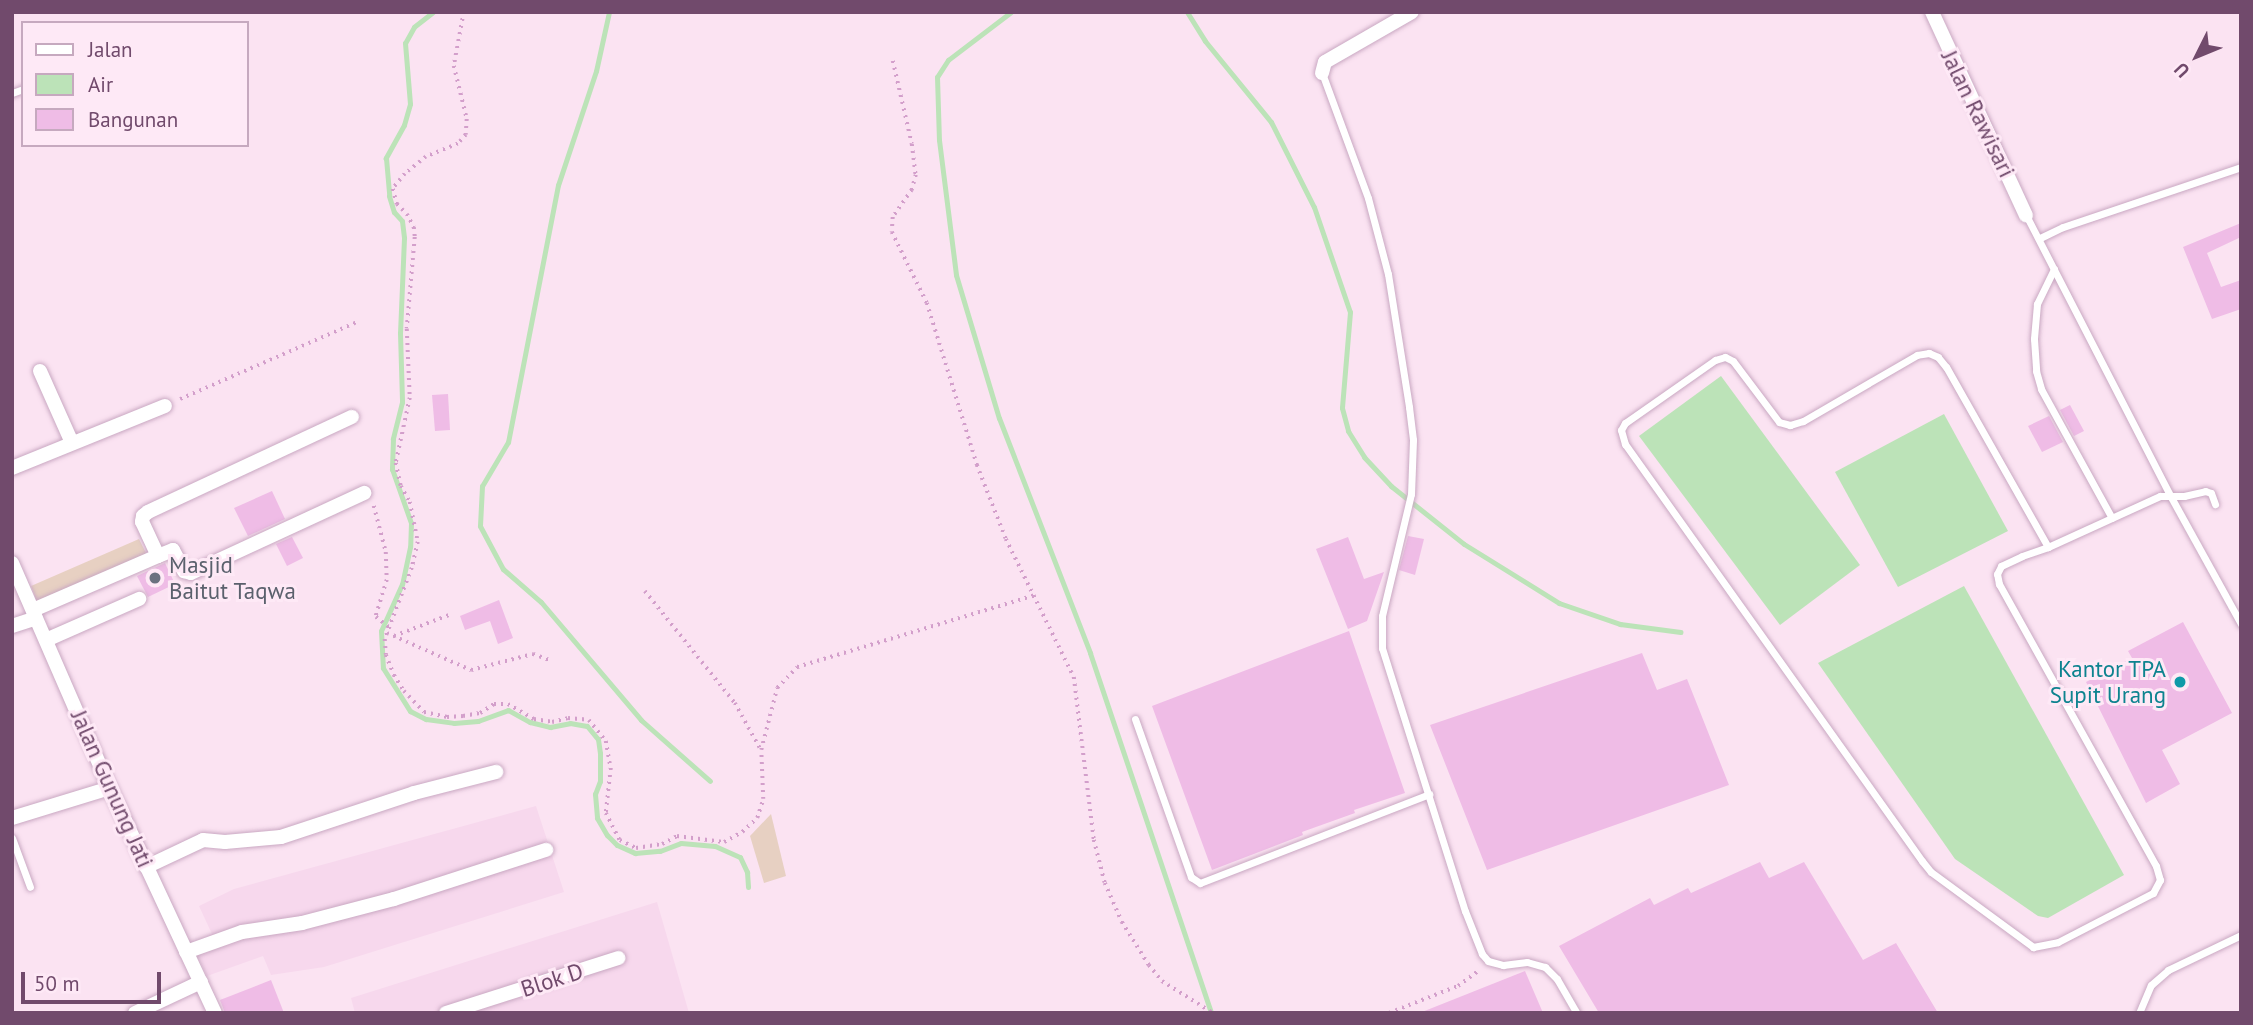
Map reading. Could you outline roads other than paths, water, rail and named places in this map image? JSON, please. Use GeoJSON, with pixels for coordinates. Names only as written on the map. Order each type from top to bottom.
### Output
{"type":"FeatureCollection","features":[{"type":"Feature","properties":{"kind":"street"},"geometry":{"type":"LineString","coordinates":[[1322,73],[1325,62],[1412,12]]}},
{"type":"Feature","properties":{"kind":"street","name":"Jalan Rawisari"},"geometry":{"type":"LineString","coordinates":[[1932,12],[2026,215]]}},
{"type":"Feature","properties":{"kind":"street"},"geometry":{"type":"LineString","coordinates":[[40,371],[72,443]]}},
{"type":"Feature","properties":{"kind":"street"},"geometry":{"type":"LineString","coordinates":[[12,467],[165,406]]}},
{"type":"Feature","properties":{"kind":"street"},"geometry":{"type":"LineString","coordinates":[[158,556],[143,516],[352,417]]}},
{"type":"Feature","properties":{"kind":"street"},"geometry":{"type":"LineString","coordinates":[[12,626],[173,550],[184,571],[191,573],[364,493]]}},
{"type":"Feature","properties":{"kind":"street","name":"Jalan Gunung Jati"},"geometry":{"type":"LineString","coordinates":[[12,563],[17,588],[34,614],[110,788],[215,1013]]}},
{"type":"Feature","properties":{"kind":"street"},"geometry":{"type":"LineString","coordinates":[[46,640],[139,599]]}},
{"type":"Feature","properties":{"kind":"street"},"geometry":{"type":"LineString","coordinates":[[146,867],[203,840],[225,842],[281,836],[414,793],[496,772]]}},
{"type":"Feature","properties":{"kind":"street"},"geometry":{"type":"LineString","coordinates":[[12,818],[110,788]]}},
{"type":"Feature","properties":{"kind":"street"},"geometry":{"type":"LineString","coordinates":[[186,951],[251,929],[302,923],[394,899],[546,850]]}},
{"type":"Feature","properties":{"kind":"street","name":"Blok D"},"geometry":{"type":"LineString","coordinates":[[446,1013],[618,958]]}},
{"type":"Feature","properties":{"kind":"street"},"geometry":{"type":"LineString","coordinates":[[135,1013],[201,982]]}},
{"type":"Feature","properties":{"kind":"lane"},"geometry":{"type":"LineString","coordinates":[[1322,73],[1368,198],[1388,274],[1410,418],[1411,494],[1380,630],[1382,648],[1465,911],[1488,961],[1503,965],[1537,963],[1545,967],[1557,979],[1577,1013]]}},
{"type":"Feature","properties":{"kind":"lane"},"geometry":{"type":"LineString","coordinates":[[2040,238],[2063,227],[2241,167]]}},
{"type":"Feature","properties":{"kind":"lane"},"geometry":{"type":"LineString","coordinates":[[2026,215],[2171,496],[2241,624]]}},
{"type":"Feature","properties":{"kind":"lane"},"geometry":{"type":"LineString","coordinates":[[2054,269],[2037,304],[2034,339],[2036,371],[2041,390],[2112,518]]}},
{"type":"Feature","properties":{"kind":"lane"},"geometry":{"type":"LineString","coordinates":[[2048,547],[1946,367],[1938,357],[1929,353],[1917,355],[1803,421],[1790,425],[1779,422],[1733,361],[1725,358],[1715,360],[1625,423],[1621,430],[1625,444],[1922,862],[1931,872],[2033,947],[2045,947],[2153,893],[2160,880],[2159,872],[1999,584],[1997,574],[2001,566],[2048,547],[2160,496],[2205,491],[2211,494],[2215,504]]}},
{"type":"Feature","properties":{"kind":"lane"},"geometry":{"type":"LineString","coordinates":[[1135,719],[1191,877],[1200,883],[1429,794]]}},
{"type":"Feature","properties":{"kind":"lane"},"geometry":{"type":"LineString","coordinates":[[12,838],[30,887]]}},
{"type":"Feature","properties":{"kind":"lane"},"geometry":{"type":"LineString","coordinates":[[2139,1013],[2151,985],[2168,970],[2241,935]]}},
{"type":"Feature","properties":{"kind":"water"},"geometry":{"type":"Polygon","coordinates":[[[1721,376],[1860,565],[1780,625],[1639,436],[1721,376]]]}},
{"type":"Feature","properties":{"kind":"water"},"geometry":{"type":"Polygon","coordinates":[[[1944,414],[2008,531],[1898,587],[1835,472],[1944,414]]]}},
{"type":"Feature","properties":{"kind":"water"},"geometry":{"type":"Polygon","coordinates":[[[1964,586],[2124,875],[2048,918],[2038,916],[1955,859],[1818,663],[1964,586]]]}},
{"type":"Feature","properties":{"kind":"waterway"},"geometry":{"type":"LineString","coordinates":[[433,12],[414,27],[405,43],[410,104],[404,125],[386,158],[389,196],[394,212],[402,221],[404,238],[400,333],[402,402],[393,439],[392,469],[411,523],[410,547],[402,584],[381,631],[383,668],[410,711],[426,719],[454,723],[478,721],[508,710],[530,722],[550,727],[570,723],[587,726],[598,739],[600,781],[595,794],[597,818],[607,835],[617,845],[635,853],[660,851],[681,843],[715,846],[740,857],[747,872],[748,887]]}},
{"type":"Feature","properties":{"kind":"waterway"},"geometry":{"type":"LineString","coordinates":[[609,12],[596,71],[558,185],[508,442],[482,486],[480,526],[503,569],[541,602],[641,720],[710,781]]}},
{"type":"Feature","properties":{"kind":"waterway"},"geometry":{"type":"LineString","coordinates":[[1011,12],[948,60],[937,77],[939,140],[956,275],[999,418],[1090,653],[1211,1013]]}},
{"type":"Feature","properties":{"kind":"waterway"},"geometry":{"type":"LineString","coordinates":[[1187,12],[1205,41],[1271,122],[1314,207],[1350,312],[1342,408],[1348,431],[1364,457],[1391,486],[1464,544],[1559,603],[1620,624],[1680,632]]}},
{"type":"Feature","properties":{"kind":"place","name":"Masjid Baitut Taqwa"},"geometry":{"type":"Point","coordinates":[155,578]}},
{"type":"Feature","properties":{"kind":"place","name":"Kantor TPA Supit Urang"},"geometry":{"type":"Point","coordinates":[2180,682]}}]}
